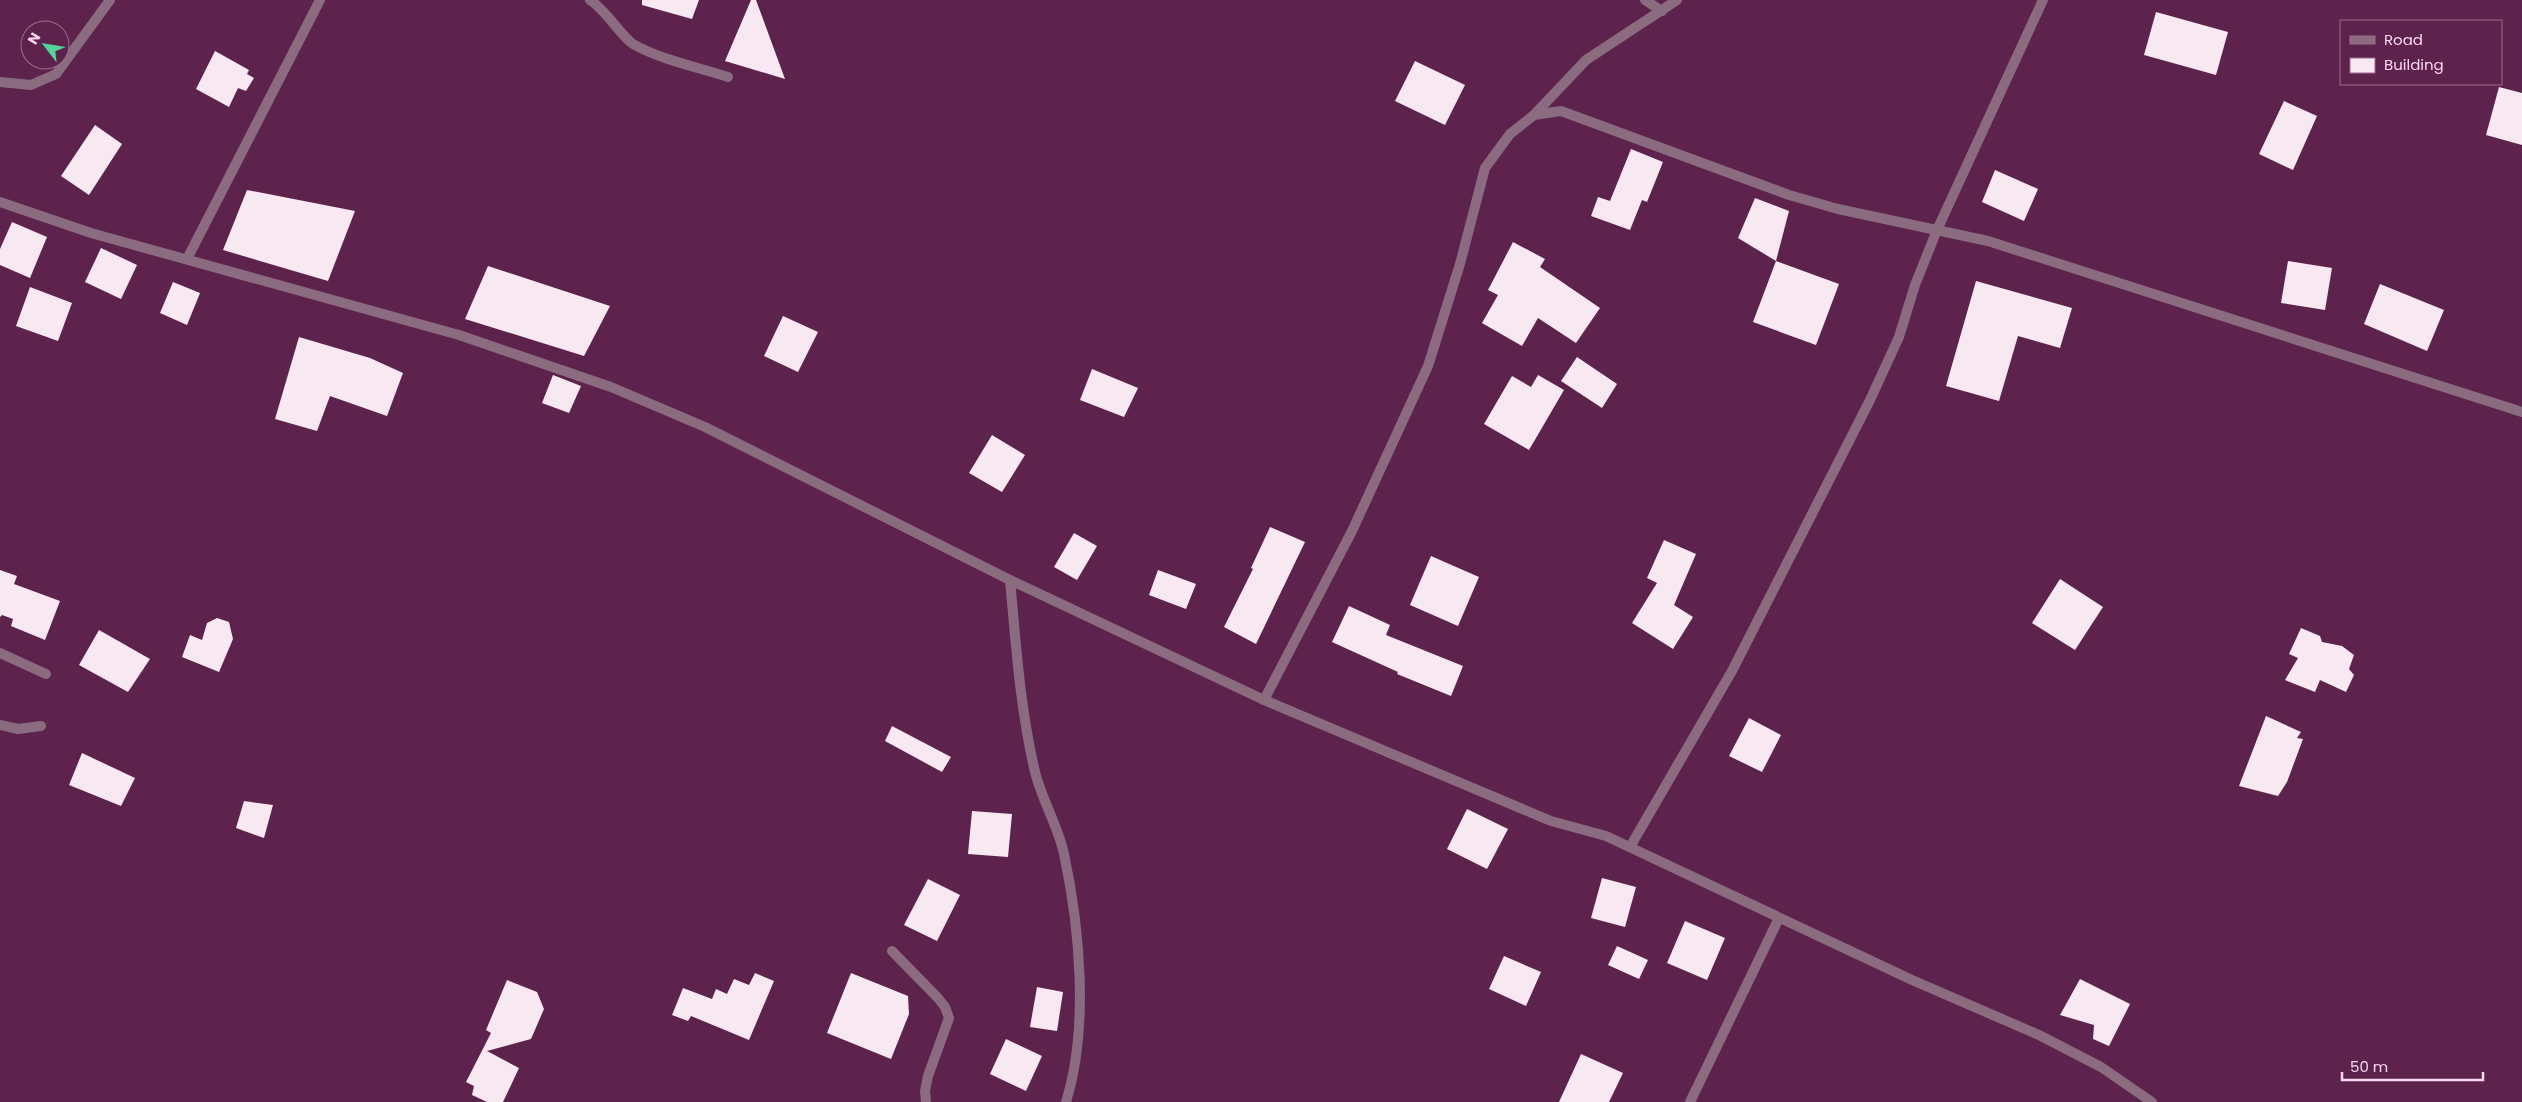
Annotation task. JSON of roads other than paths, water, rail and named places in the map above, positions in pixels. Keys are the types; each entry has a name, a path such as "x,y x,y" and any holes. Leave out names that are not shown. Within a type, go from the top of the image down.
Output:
{"street":[{"path":"0,82 31,85 56,74 110,0"},
{"path":"188,258 320,0"},
{"path":"590,0 615,23 632,43 666,57 728,77"},
{"path":"1645,0 1662,11"},
{"path":"1264,700 1352,530 1428,366 1460,264 1485,168 1510,134 1534,115 1586,60 1677,0"},
{"path":"1630,848 1732,671 1870,400 1899,337 1915,285 1937,230 2043,0"},
{"path":"1534,115 1561,111 1789,195 1838,209 1988,241 2522,412"},
{"path":"0,202 91,233 188,258 459,335 611,387 705,427 1010,580 1264,700 1550,821 1606,836 1912,980 2039,1035 2101,1067 2152,1102"},
{"path":"1010,580 1017,672 1023,710 1036,774 1064,852 1074,921 1078,997 1076,1058 1066,1102"},
{"path":"0,653 46,674"},
{"path":"0,725 18,729 41,726"},
{"path":"1690,1102 1779,918"},
{"path":"892,951 945,1006 949,1018 928,1076 924,1091 926,1102"}]}
